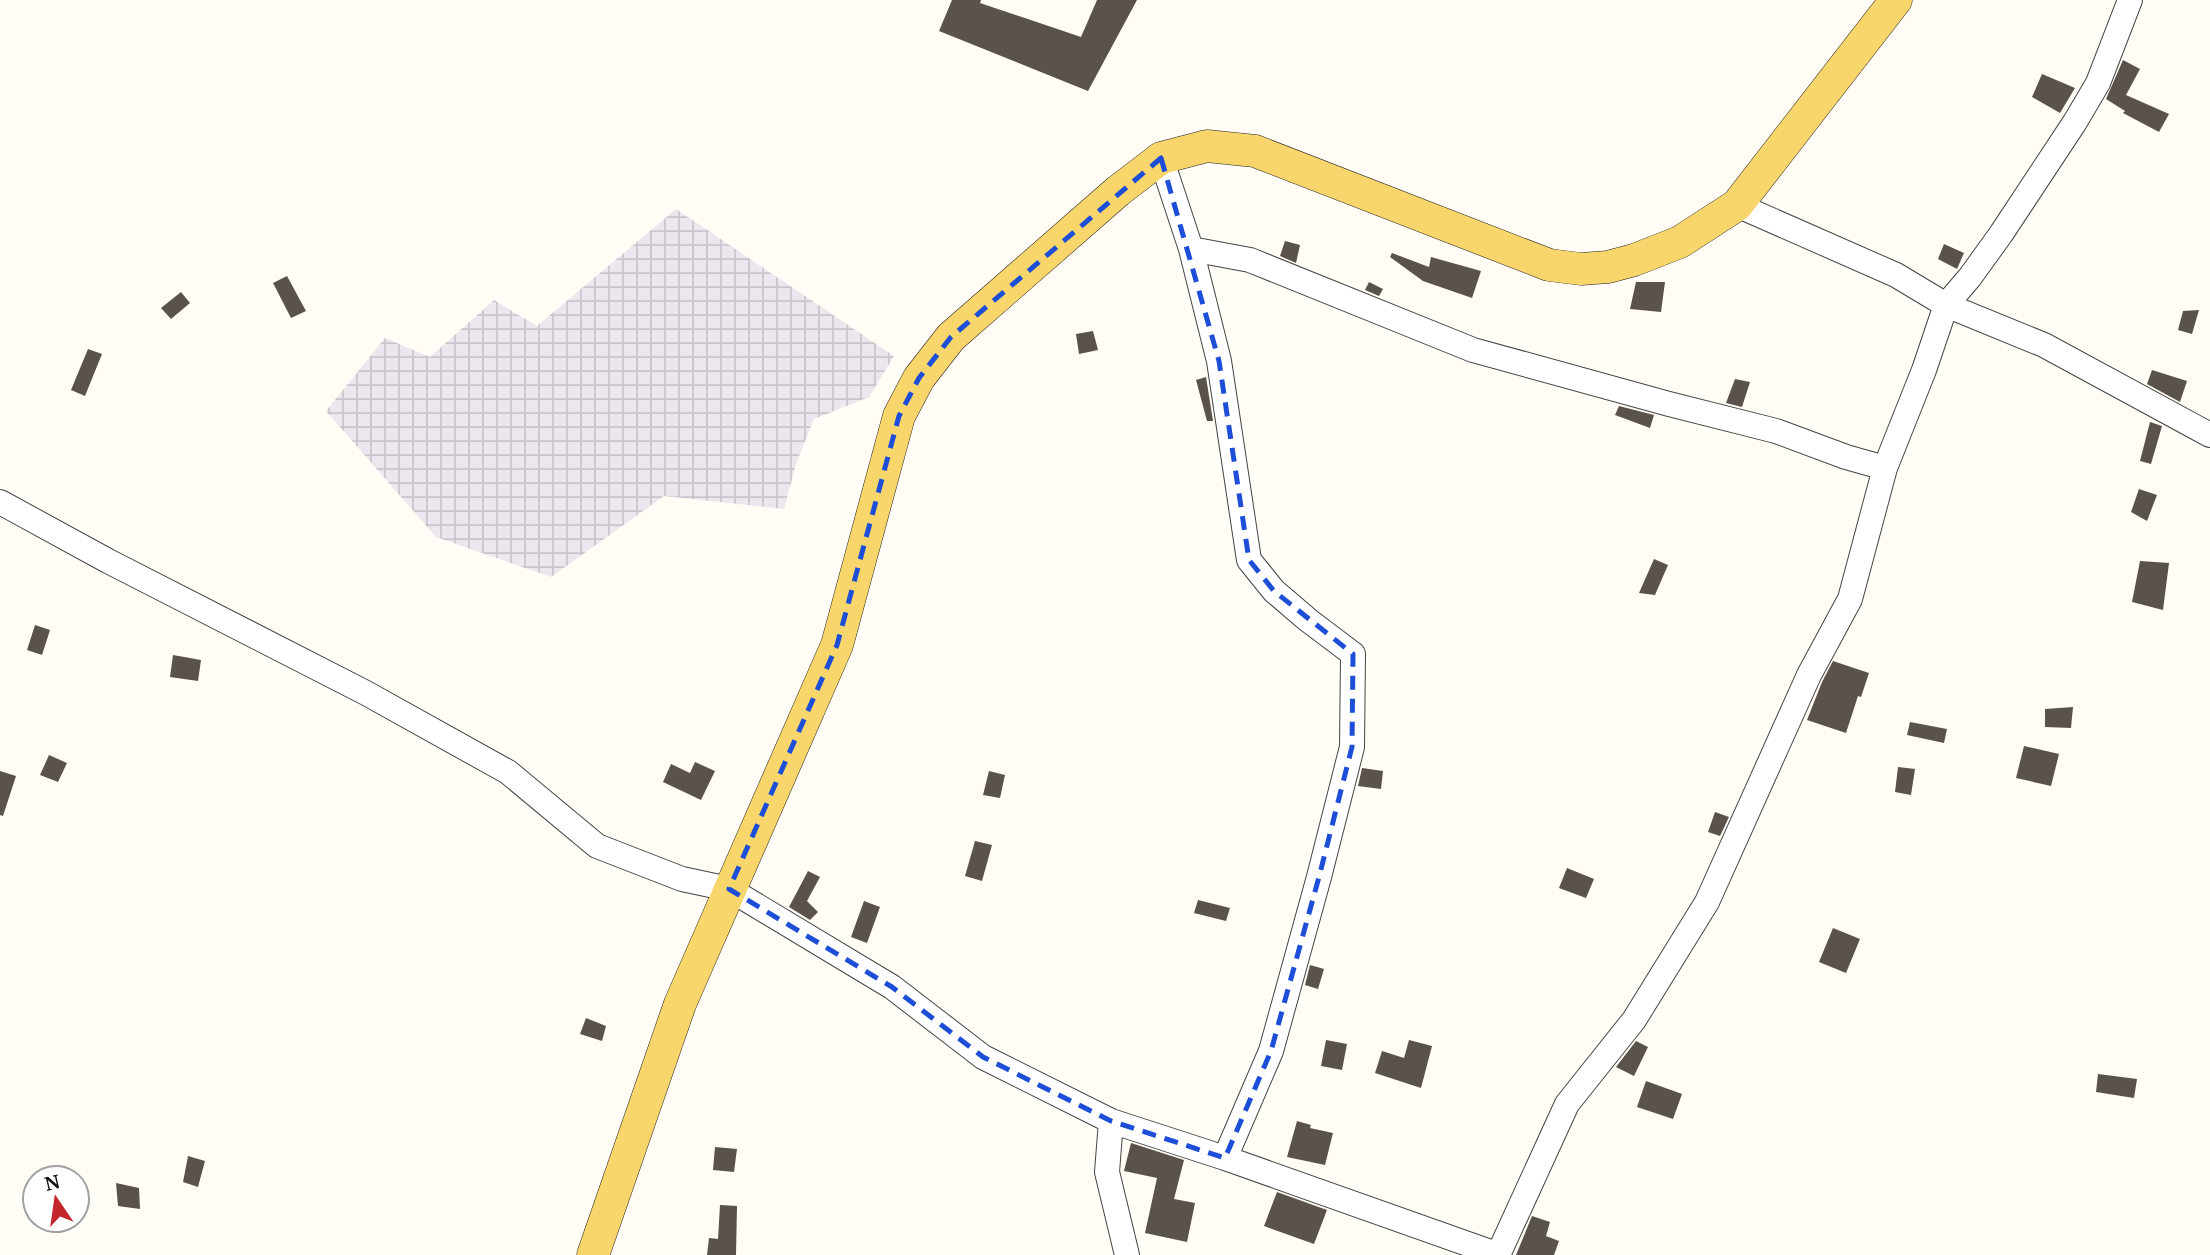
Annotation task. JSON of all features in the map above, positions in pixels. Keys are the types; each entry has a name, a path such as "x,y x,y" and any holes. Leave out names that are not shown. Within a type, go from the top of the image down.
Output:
{"main road":[{"path":"593,1255 680,1004 837,645 899,416 919,378 951,337 1118,191 1161,158 1207,146 1255,151 1549,265 1581,269 1608,267 1634,260 1680,242 1738,205 1896,0"}],"street":[{"path":"0,502 120,567 366,693 508,772 597,846 682,879 729,890 892,986 983,1057 1111,1121 1226,1158 1498,1255 1567,1104 1634,1020 1707,902 1809,676 1850,599 1885,468 1924,370 1946,305 2001,234 2075,122 2098,83 2130,0"},
{"path":"1161,158 1191,249 1219,361 1249,560 1274,591 1353,654 1352,747 1271,1051 1226,1158"},
{"path":"1738,205 1896,275 1946,305 2044,345 2210,435"},
{"path":"1191,249 1251,260 1473,350 1776,431 1846,457 1885,468"},
{"path":"1111,1121 1107,1172 1127,1255"}],"highlighted area":[{"path":"1161,158 1219,361 1249,560 1274,591 1353,654 1352,747 1319,877 1271,1051 1225,1158 1111,1121 983,1057 892,987 729,889 837,645 899,416 919,378 951,337"}],"shaded area":[{"path":"676,209 894,356 869,397 814,419 796,464 784,509 664,496 551,577 436,537 326,411 385,338 430,357 494,300 537,326"}],"building":[{"path":"952,0 981,0 980,3 1081,37 1097,0 1137,0 1088,91 939,31"},
{"path":"2123,60 2140,69 2126,95 2169,114 2159,132 2123,113 2125,111 2106,99"},
{"path":"2042,74 2075,88 2060,113 2032,97"},
{"path":"1285,241 1300,245 1296,263 1280,256"},
{"path":"1944,244 1964,253 1957,269 1938,259"},
{"path":"1392,253 1429,267 1431,257 1481,271 1472,298 1423,281 1390,257"},
{"path":"287,276 306,311 291,318 273,283"},
{"path":"1369,282 1383,289 1379,296 1365,290"},
{"path":"1636,282 1665,282 1661,312 1630,309"},
{"path":"181,292 190,303 171,319 161,308"},
{"path":"2199,310 2192,334 2178,330 2183,311"},
{"path":"1093,331 1098,350 1079,354 1076,334"},
{"path":"88,349 102,354 85,396 71,390"},
{"path":"2152,370 2187,381 2180,402 2147,384"},
{"path":"1206,377 1213,421 1207,421 1196,380"},
{"path":"1735,379 1750,382 1742,407 1726,403"},
{"path":"1619,406 1654,415 1650,428 1615,415"},
{"path":"2150,422 2162,426 2151,464 2140,461"},
{"path":"2139,489 2157,495 2147,521 2131,512"},
{"path":"1654,559 1668,565 1655,595 1639,593"},
{"path":"2140,561 2169,563 2163,610 2132,602"},
{"path":"35,625 50,630 42,655 27,650"},
{"path":"173,655 201,660 198,681 170,677"},
{"path":"1833,661 1869,673 1846,733 1807,720"},
{"path":"2073,707 2071,728 2045,727 2045,709"},
{"path":"1910,722 1947,729 1944,743 1907,735"},
{"path":"2024,746 2059,754 2051,786 2016,778"},
{"path":"49,755 67,763 58,782 40,775"},
{"path":"695,762 715,771 701,800 663,782 671,764 690,773"},
{"path":"1898,767 1915,769 1911,795 1895,792"},
{"path":"1362,768 1383,771 1381,789 1358,786"},
{"path":"0,771 16,776 3,816 0,815"},
{"path":"989,771 1005,775 1000,798 983,795"},
{"path":"1715,812 1729,817 1720,836 1708,832"},
{"path":"975,841 992,845 982,881 965,876"},
{"path":"1567,868 1594,879 1586,898 1559,888"},
{"path":"808,871 820,877 807,901 818,912 810,920 789,907"},
{"path":"1198,900 1230,908 1226,921 1194,913"},
{"path":"864,901 880,907 867,943 851,937"},
{"path":"1833,928 1860,939 1846,973 1819,962"},
{"path":"1310,965 1324,969 1318,989 1305,985"},
{"path":"586,1018 606,1026 602,1041 580,1034"},
{"path":"1326,1040 1347,1044 1342,1070 1321,1066"},
{"path":"1409,1040 1432,1046 1421,1088 1375,1073 1382,1051 1404,1058"},
{"path":"1636,1041 1648,1047 1634,1076 1616,1067"},
{"path":"2098,1074 2137,1079 2134,1098 2096,1092"},
{"path":"1646,1081 1682,1094 1673,1119 1637,1107"},
{"path":"1297,1121 1311,1125 1310,1128 1333,1133 1325,1165 1287,1157"},
{"path":"1131,1143 1184,1160 1174,1199 1195,1203 1187,1242 1145,1233 1157,1178 1124,1171"},
{"path":"715,1147 737,1149 734,1172 713,1170"},
{"path":"188,1156 205,1161 198,1187 183,1182"},
{"path":"116,1183 139,1188 140,1209 118,1206"},
{"path":"1277,1192 1327,1210 1314,1244 1264,1226"},
{"path":"720,1205 737,1206 736,1255 707,1255 709,1238 718,1239"},
{"path":"1532,1216 1550,1222 1546,1236 1559,1241 1554,1255 1516,1255"}]}
